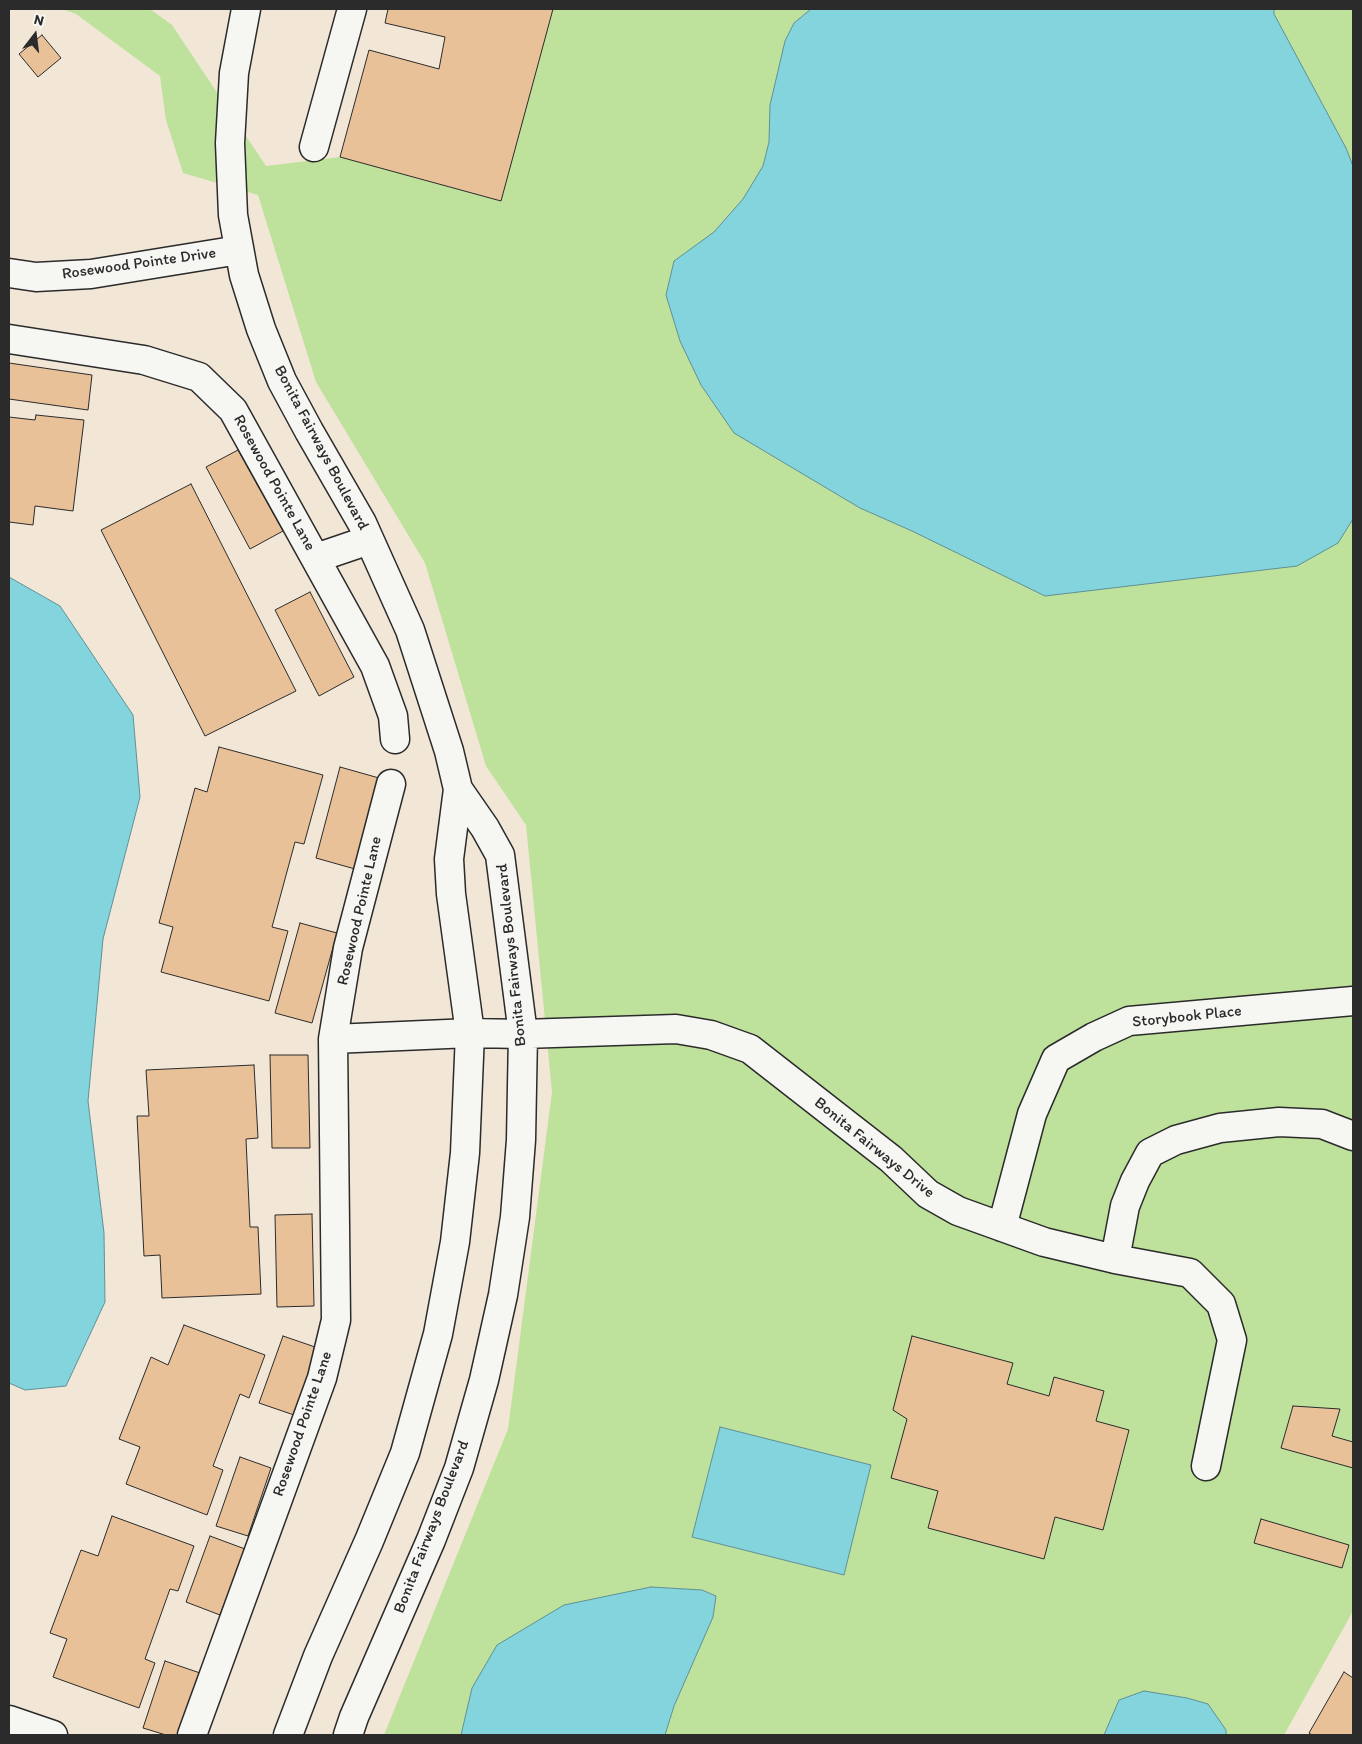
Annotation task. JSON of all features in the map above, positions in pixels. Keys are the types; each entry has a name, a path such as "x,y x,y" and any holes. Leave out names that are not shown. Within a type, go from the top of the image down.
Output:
{"street":[{"name":"Bonita Fairways Boulevard","path":"246,9 234,73 230,143 234,215 244,275 258,320 282,381 362,523 410,630 449,751 458,789 449,859 450,894 470,1033 465,1153 456,1242 438,1334 405,1453 370,1541 318,1656 288,1735"},
{"path":"314,147 352,9"},
{"name":"Rosewood Pointe Drive","path":"9,273 36,277 91,274 239,250"},
{"name":"Rosewood Pointe Lane","path":"9,339 144,360 199,377 233,410 374,666 393,716 395,740"},
{"name":"Rosewood Pointe Lane","path":"316,558 370,540"},
{"name":"Rosewood Pointe Lane","path":"192,1735 322,1378 336,1320 333,1039 348,948 391,784"},
{"name":"Bonita Fairways Boulevard","path":"348,1735 354,1717 431,1540 459,1468 484,1380 503,1295 515,1217 521,1140 523,1034 500,855 485,828 458,789"},
{"name":"Storybook Place","path":"1002,1226 1032,1114 1056,1059 1129,1021 1353,1001"},
{"name":"Bonita Fairways Drive","path":"470,1033 523,1034 676,1028 710,1035 750,1049 891,1159 928,1194 958,1210 1044,1242 1115,1259 1190,1273 1221,1304 1232,1340 1206,1466"},
{"path":"333,1039 470,1033"},
{"path":"1115,1259 1125,1206 1135,1181 1150,1153 1176,1140 1220,1128 1279,1122 1322,1124 1353,1136"},
{"path":"9,1720 53,1735"}],"green space":[{"path":"62,9 150,9 172,25 266,166 340,157 500,201 553,9 1353,9 1353,1611 1284,1735 384,1735 508,1429 552,1092 526,825 486,766 425,563 316,382 258,195 183,173 166,120 160,76 76,14"}],"water":[{"path":"811,9 1274,9 1274,14 1346,148 1353,166 1353,519 1338,543 1297,566 1045,596 912,531 860,508 734,433 701,385 680,341 666,295 674,261 714,232 743,199 763,166 769,142 770,105 785,41 794,23"},
{"path":"9,577 60,606 133,715 140,797 103,939 88,1101 104,1233 105,1302 66,1386 25,1390 9,1383"},
{"path":"720,1427 871,1465 844,1575 692,1537"},
{"path":"651,1587 702,1590 716,1596 713,1617 674,1706 665,1735 461,1735 472,1688 497,1645 564,1605"},
{"path":"1144,1691 1187,1698 1208,1704 1226,1730 1226,1735 1104,1735 1119,1700"}],"building":[{"path":"388,9 553,9 501,201 340,157 369,50 439,69 445,37 385,23"},
{"path":"42,35 61,58 38,77 19,54"},
{"path":"9,363 92,375 88,410 9,399"},
{"path":"36,415 84,420 73,511 35,506 33,525 9,522 9,417 35,420"},
{"path":"238,450 283,531 250,549 206,467"},
{"path":"191,484 296,691 205,736 101,530"},
{"path":"310,592 354,677 319,696 275,610"},
{"path":"219,747 323,775 304,844 295,842 272,927 288,931 269,1001 161,972 173,927 159,923 195,788 207,792"},
{"path":"340,767 379,778 355,869 316,858"},
{"path":"300,923 337,933 312,1023 275,1013"},
{"path":"270,1055 308,1055 310,1148 272,1148"},
{"path":"254,1065 258,1138 246,1139 250,1227 258,1227 261,1294 162,1298 160,1255 144,1256 137,1116 149,1116 146,1070"},
{"path":"312,1214 314,1306 277,1307 275,1215"},
{"path":"184,1325 265,1355 249,1398 240,1394 213,1466 223,1470 207,1515 126,1484 140,1447 119,1439 151,1357 168,1365"},
{"path":"283,1336 318,1348 294,1415 259,1403"},
{"path":"912,1336 1013,1363 1007,1384 1049,1396 1054,1377 1104,1391 1096,1421 1129,1430 1103,1530 1055,1517 1044,1559 928,1528 938,1491 891,1478 907,1419 893,1410"},
{"path":"1293,1406 1340,1409 1332,1436 1353,1442 1353,1468 1281,1448"},
{"path":"240,1457 271,1468 248,1536 216,1526"},
{"path":"112,1516 194,1546 178,1591 170,1589 145,1659 155,1663 139,1708 53,1677 67,1639 50,1633 81,1550 98,1556"},
{"path":"1261,1519 1349,1545 1342,1568 1254,1543"},
{"path":"210,1536 245,1549 220,1615 186,1602"},
{"path":"165,1661 200,1673 179,1735 166,1735 143,1728"},
{"path":"1344,1672 1353,1678 1353,1735 1312,1735 1309,1733"}]}
